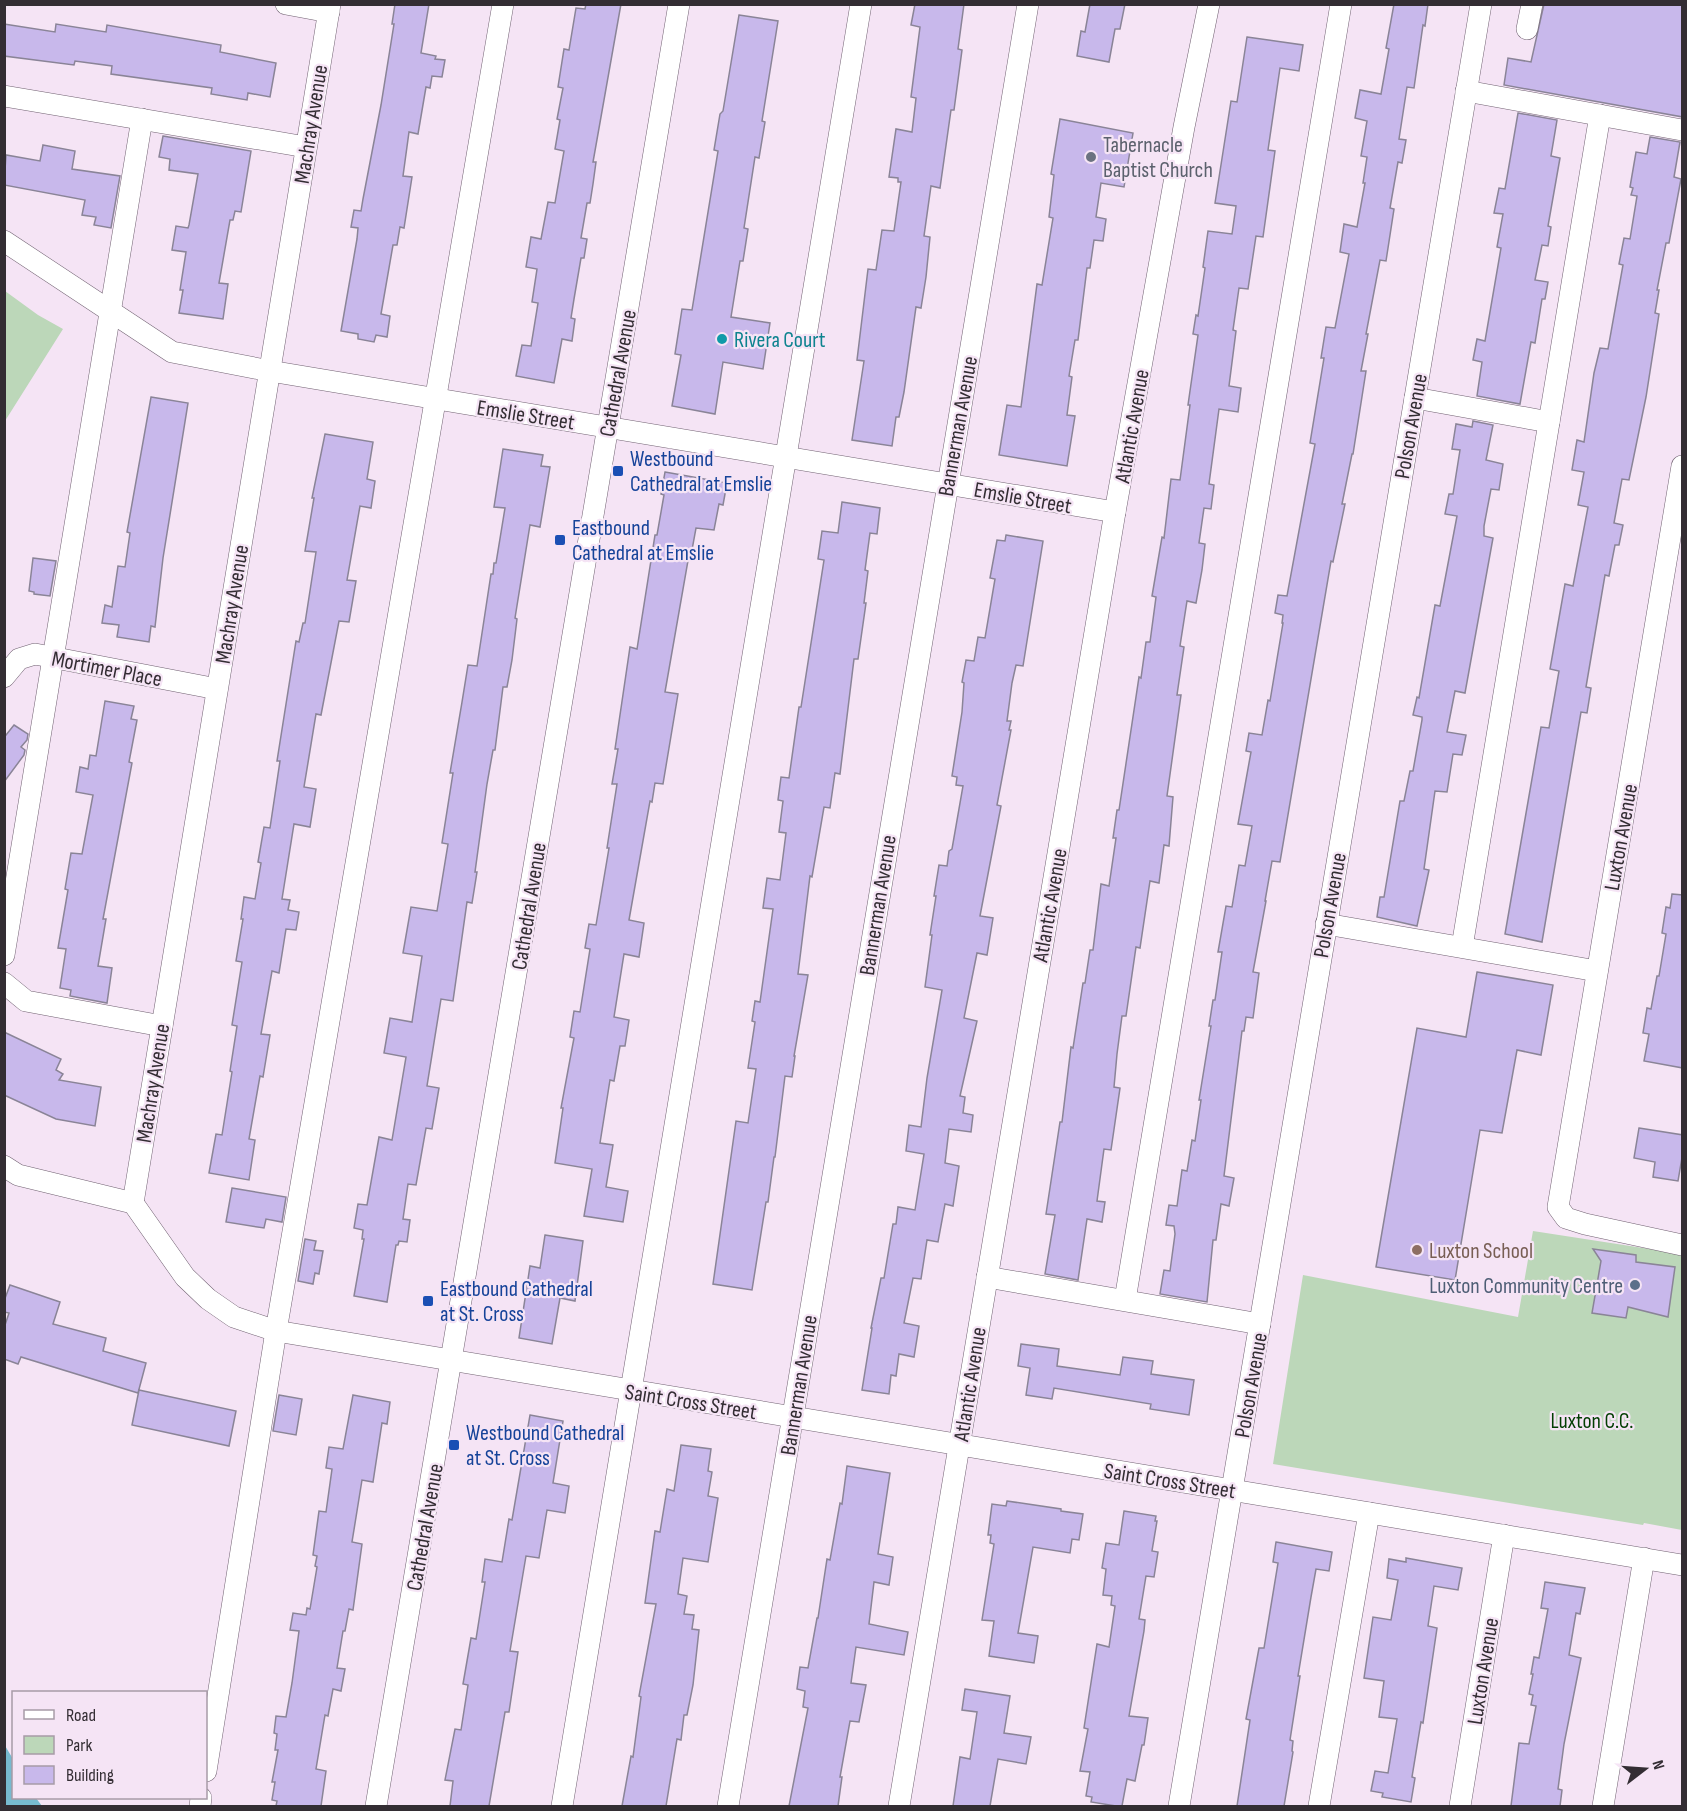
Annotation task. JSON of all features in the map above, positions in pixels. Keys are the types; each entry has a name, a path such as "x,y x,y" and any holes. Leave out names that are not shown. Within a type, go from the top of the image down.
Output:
{"street":[{"path":"286,4 329,8"},
{"path":"207,1765 276,1330 503,4"},
{"name":"Cathedral Avenue","path":"376,1806 679,4"},
{"path":"562,1806 861,4"},
{"name":"Bannerman Avenue","path":"728,1806 1028,4"},
{"name":"Atlantic Avenue","path":"899,1806 1115,512 1184,127 1209,4"},
{"path":"1125,1300 1341,4"},
{"name":"Polson Avenue","path":"1179,1806 1481,4"},
{"path":"1527,29 1532,4"},
{"name":"Machray Avenue","path":"133,1203 329,8"},
{"path":"1466,91 1683,130"},
{"path":"4,96 306,147"},
{"path":"1461,947 1600,115"},
{"path":"4,955 142,119"},
{"name":"Emslie Street","path":"4,241 172,352 270,371 1115,512"},
{"path":"1415,398 1549,422"},
{"name":"Luxton Avenue","path":"1683,466 1558,1207 1566,1218 1585,1224 1683,1245"},
{"name":"Mortimer Place","path":"4,677 19,659 36,654 217,689"},
{"path":"1326,924 1597,970"},
{"path":"4,983 26,1001 162,1026"},
{"path":"4,1166 18,1174 133,1203"},
{"name":"Saint Cross Street","path":"133,1203 185,1277 208,1299 234,1317 276,1330 630,1391 1683,1565"},
{"path":"987,1277 1260,1323"},
{"path":"1319,1806 1369,1513"},
{"name":"Luxton Avenue","path":"1460,1806 1504,1535"},
{"path":"1604,1806 1644,1558"}],"green space":[{"path":"5,291 38,315 63,329 5,421"},
{"name":"Luxton C.C.","path":"1533,1231 1682,1254 1682,1530 1273,1464 1303,1275 1518,1317"}],"water":[{"path":"4,1744 12,1757 12,1799 37,1799 42,1806 5,1806"}],"building":[{"path":"395,4 429,4 421,53 436,56 435,59 445,60 442,77 432,76 430,88 426,87 418,134 409,132 403,176 412,177 404,228 400,227 397,245 393,245 381,314 390,316 387,337 376,335 374,342 358,339 358,334 341,331 357,239 358,228 351,227 354,210 361,211 381,105"},
{"path":"586,4 621,4 593,162 596,162 590,203 587,203 581,238 587,239 584,258 581,258 571,318 575,319 572,341 562,339 554,383 516,376 522,345 531,346 538,303 532,302 537,269 526,267 531,237 541,239 548,202 555,203 564,151 555,149 560,120 557,119 563,88 558,87 564,49 569,50 576,8 585,9"},
{"path":"915,4 964,4 958,49 962,50 940,188 931,186 924,236 930,237 926,277 921,308 916,307 904,392 899,417 896,417 892,446 852,440 864,361 857,360 868,269 876,270 882,230 894,231 901,182 898,182 898,178 889,177 896,129 912,132 916,98 911,97 920,27 911,25"},
{"path":"1090,4 1125,4 1120,29 1115,29 1109,62 1077,56 1081,31 1085,32"},
{"path":"1394,4 1428,4 1414,88 1407,87 1399,139 1406,140 1402,163 1398,162 1390,208 1394,209 1386,261 1380,260 1366,334 1368,334 1361,371 1366,371 1353,454 1342,504 1345,504 1333,562 1331,561 1280,862 1272,861 1265,901 1253,972 1259,973 1253,1018 1246,1017 1244,1031 1242,1031 1224,1176 1234,1178 1229,1206 1221,1204 1216,1240 1213,1240 1207,1302 1160,1294 1164,1270 1170,1271 1175,1234 1174,1226 1166,1225 1169,1205 1177,1206 1182,1170 1187,1171 1192,1140 1195,1141 1211,1026 1209,1026 1222,952 1218,952 1226,906 1232,907 1239,865 1245,866 1252,826 1238,824 1251,752 1246,751 1249,733 1262,735 1268,700 1270,701 1283,623 1283,615 1275,613 1278,595 1287,596 1315,444 1310,443 1324,358 1321,358 1326,327 1335,328 1349,254 1340,252 1344,224 1357,227 1365,183 1363,183 1367,157 1361,156 1367,121 1355,118 1360,90 1381,94"},
{"path":"1544,4 1683,4 1683,117 1504,85 1508,58 1531,62"},
{"path":"739,15 778,21 762,121 765,122 759,158 755,157 744,228 748,229 743,261 740,261 731,317 770,323 763,369 723,362 715,414 672,406 681,355 675,354 682,309 692,310 718,151 714,150"},
{"path":"4,24 55,32 56,24 106,32 107,25 221,45 220,52 276,63 270,97 248,93 247,100 211,94 212,88 111,74 112,66 75,61 74,65 4,56"},
{"path":"1247,37 1303,45 1299,71 1280,68 1268,150 1275,151 1263,237 1256,236 1248,289 1239,288 1229,386 1241,388 1238,412 1219,409 1209,484 1214,485 1211,509 1204,508 1199,543 1205,544 1202,570 1196,603 1187,601 1180,646 1184,647 1177,695 1181,695 1167,796 1173,797 1169,846 1164,845 1159,883 1150,881 1140,948 1136,947 1126,1016 1122,1016 1114,1087 1120,1088 1111,1150 1104,1149 1097,1201 1105,1202 1102,1222 1087,1219 1078,1280 1045,1274 1055,1215 1046,1214 1060,1122 1062,1122 1071,1047 1073,1048 1090,950 1093,950 1101,884 1109,886 1116,838 1113,838 1117,810 1119,810 1139,677 1141,678 1146,642 1150,642 1156,597 1152,596 1162,537 1164,538 1171,479 1180,480 1198,335 1193,334 1205,268 1203,267 1208,231 1232,234 1236,206 1215,203 1231,101 1237,102"},
{"path":"1518,113 1557,120 1551,156 1560,158 1548,226 1551,227 1548,246 1542,245 1535,280 1548,282 1545,299 1542,299 1535,343 1531,342 1520,404 1477,396 1482,362 1473,360 1477,339 1485,341 1501,248 1497,247 1503,214 1494,213 1499,188 1505,189"},
{"path":"1060,119 1133,133 1124,187 1101,183 1096,217 1106,219 1103,241 1094,240 1090,268 1087,268 1078,340 1075,340 1069,376 1072,377 1067,415 1075,416 1067,466 999,455 1007,405 1021,407 1037,284 1042,285 1053,218 1049,217 1054,175 1051,174"},
{"path":"163,136 251,151 241,212 235,211 233,220 230,220 219,283 228,284 223,319 179,313 186,252 172,250 176,226 188,228 198,174 169,170 170,159 159,157"},
{"path":"1650,137 1680,142 1674,177 1681,179 1657,290 1659,290 1655,313 1659,314 1646,397 1629,480 1622,479 1614,523 1623,525 1619,545 1615,545 1609,576 1605,575 1586,687 1591,688 1587,713 1581,712 1542,942 1505,934 1541,727 1549,728 1559,671 1550,669 1565,584 1573,586 1588,507 1578,505 1584,472 1572,470 1577,440 1584,442 1600,348 1608,349 1623,265 1619,264 1624,238 1630,239 1637,196 1631,195 1633,188 1630,187 1636,152 1647,154"},
{"path":"43,145 75,151 72,169 120,176 111,228 94,225 96,217 82,215 85,200 4,185 6,155 40,161"},
{"path":"151,397 188,403 163,558 155,627 151,626 149,642 117,637 119,625 102,623 105,605 112,607 118,566 125,567 130,533 127,532"},
{"path":"1473,421 1493,425 1486,460 1503,464 1499,490 1491,489 1484,526 1484,536 1493,538 1465,693 1455,691 1447,732 1466,735 1462,755 1453,754 1447,792 1435,791 1424,869 1429,870 1417,926 1377,917 1380,897 1384,897 1400,801 1404,801 1410,771 1413,771 1422,717 1413,715 1417,697 1419,698 1435,605 1440,606 1457,516 1445,514 1449,494 1453,494 1460,450 1452,449 1456,424 1472,427"},
{"path":"325,434 373,442 367,479 375,481 371,508 360,506 347,580 356,581 349,622 339,621 321,715 316,714 304,787 316,789 310,827 294,824 282,899 290,900 288,910 299,912 296,930 286,929 279,973 272,971 261,1034 270,1035 249,1139 255,1140 249,1180 209,1173 216,1134 222,1135 232,1072 230,1071 237,1026 232,1025 242,962 236,961 244,897 255,899 264,827 270,828 280,761 277,761 296,641 299,642 303,623 305,623 316,552 305,551 314,498 312,498"},
{"path":"503,449 543,455 541,466 550,467 540,527 530,525 515,618 517,619 512,660 507,687 503,687 495,750 493,750 487,784 475,872 477,872 472,903 467,902 453,1001 441,999 427,1086 439,1088 432,1129 426,1128 416,1185 408,1184 403,1219 410,1220 407,1242 399,1241 396,1245 387,1302 354,1296 364,1239 362,1239 363,1230 354,1228 358,1204 367,1205 379,1137 392,1140 406,1057 384,1053 390,1018 412,1022 422,956 403,953 411,907 437,911 448,844 442,843 453,773 450,773 468,665 477,666 491,574 493,574 494,563 496,563 505,508 494,507"},
{"path":"665,472 727,483 723,505 719,504 714,530 696,528 692,550 690,549 665,692 678,694 663,784 655,783 652,802 650,801 629,920 644,923 639,957 624,954 614,1017 629,1020 625,1046 620,1046 614,1081 610,1080 600,1143 613,1145 606,1187 628,1191 623,1222 584,1216 592,1169 555,1163 563,1108 561,1108 574,1038 570,1037 574,1011 580,1012 590,949 585,948 589,924 596,925 609,848 607,848 617,784 612,784 618,749 615,749 630,647 637,649 655,535 657,535 664,495 661,494"},
{"path":"842,502 880,508 877,534 870,533 865,570 868,571 864,603 866,603 858,659 854,659 840,774 835,773 830,808 824,807 812,877 810,876 798,974 808,975 792,1077 785,1076 775,1157 752,1290 713,1284 736,1121 748,1123 756,1069 748,1068 755,1022 752,1021 755,1001 760,1002 773,909 763,908 767,878 780,880 786,833 779,832 783,801 778,800 781,777 789,778 799,707 801,707 824,560 818,559 822,531 838,533"},
{"path":"1006,535 1043,541 1023,666 1016,665 1012,683 1007,721 1011,721 1009,730 1011,730 997,805 1001,806 980,916 993,918 987,955 977,953 964,1018 977,1021 960,1096 965,1097 963,1113 973,1115 971,1132 949,1129 945,1163 959,1166 953,1206 945,1204 938,1242 927,1240 921,1279 913,1278 904,1323 919,1326 914,1357 899,1354 896,1376 891,1375 889,1394 862,1390 871,1328 898,1207 915,1210 924,1154 906,1151 909,1125 921,1127 942,990 925,987 939,865 947,866 963,786 956,785 957,777 952,776 962,712 964,683 962,682 966,660 974,661 978,637 985,638 995,579 990,578 997,540 1005,541"},
{"path":"33,558 56,561 50,596 29,591"},
{"path":"105,701 134,706 131,719 137,720 129,762 132,763 103,919 106,919 98,966 112,968 107,1003 70,996 71,990 60,988 66,949 58,948 68,890 65,889 71,853 82,854 93,795 76,792 80,767 88,769 90,755 96,756"},
{"path":"14,725 28,734 27,740 21,747 25,750 24,755 4,782 4,734 6,735"},
{"path":"1672,894 1683,895 1683,1068 1644,1061 1649,1034 1643,1033 1647,1008 1651,1009 1657,976 1659,976 1666,934 1662,933 1666,907 1670,908"},
{"path":"1477,972 1553,985 1541,1055 1517,1050 1502,1133 1480,1130 1455,1280 1376,1267 1417,1028 1466,1037"},
{"path":"4,1032 61,1059 56,1070 63,1074 59,1080 101,1087 95,1126 56,1119 4,1095"},
{"path":"1639,1128 1683,1135 1683,1152 1678,1181 1653,1177 1655,1162 1634,1158"},
{"path":"232,1188 286,1197 282,1222 266,1219 264,1228 226,1222"},
{"path":"545,1235 583,1241 575,1301 560,1298 552,1344 519,1338 530,1266 540,1268"},
{"path":"305,1239 316,1241 314,1250 323,1251 319,1274 315,1273 313,1284 298,1281"},
{"name":"Luxton Community Centre","path":"1593,1249 1636,1255 1636,1262 1675,1267 1668,1317 1628,1307 1626,1318 1592,1313 1601,1261"},
{"path":"10,1285 60,1302 53,1324 106,1338 103,1351 146,1363 138,1393 21,1357 18,1364 4,1359 4,1328 9,1313 4,1312 4,1301"},
{"path":"1021,1344 1059,1349 1057,1366 1120,1375 1123,1357 1153,1361 1151,1374 1194,1380 1189,1415 1150,1409 1151,1404 1054,1388 1052,1399 1026,1395 1030,1368 1018,1366"},
{"path":"139,1390 236,1411 229,1446 132,1425"},
{"path":"279,1395 302,1399 296,1435 273,1431"},
{"path":"353,1395 390,1402 387,1424 382,1423 373,1482 362,1480 352,1542 362,1544 353,1610 349,1609 337,1668 345,1669 341,1691 333,1689 328,1716 325,1715 316,1769 326,1771 321,1806 276,1806 277,1801 272,1800 275,1782 272,1782 278,1750 275,1750 277,1734 274,1733 276,1716 286,1717 292,1683 299,1631 290,1630 293,1613 306,1615 307,1608 310,1609 317,1567 315,1566 317,1556 313,1555 319,1511 326,1512 332,1469 326,1468 329,1447 343,1449"},
{"path":"530,1415 563,1421 553,1483 569,1486 565,1513 547,1510 539,1558 526,1556 510,1651 518,1652 509,1712 505,1712 489,1806 450,1806 453,1781 445,1780 455,1729 461,1730 468,1685 463,1684 471,1638 476,1639 485,1582 482,1582 485,1559 502,1562 509,1519 512,1520"},
{"path":"681,1445 711,1449 708,1471 712,1472 708,1496 718,1498 708,1562 683,1558 678,1594 687,1596 684,1614 694,1615 692,1629 699,1630 693,1685 687,1715 684,1715 681,1740 677,1739 666,1806 622,1806 631,1756 633,1757 641,1697 639,1696 656,1604 645,1603 655,1531 660,1532 667,1489 674,1491"},
{"path":"847,1466 890,1473 878,1554 893,1557 889,1585 874,1582 869,1624 908,1632 904,1655 856,1647 851,1683 866,1685 859,1722 850,1721 840,1777 842,1777 838,1806 789,1806 808,1708 803,1707 805,1691 797,1689 800,1667 808,1668 827,1559 830,1560 840,1503 842,1504"},
{"path":"1007,1501 1083,1514 1079,1540 1072,1539 1070,1553 1033,1547 1018,1633 1038,1636 1034,1663 989,1656 994,1621 982,1620 994,1544 990,1543 991,1535 988,1535 992,1504 1006,1506"},
{"path":"1124,1511 1156,1516 1152,1551 1158,1552 1154,1577 1146,1576 1139,1619 1145,1620 1144,1631 1129,1716 1148,1718 1144,1745 1142,1745 1135,1781 1127,1779 1122,1806 1116,1806 1091,1802 1092,1797 1086,1796 1090,1772 1080,1771 1088,1729 1084,1728 1097,1644 1109,1647 1115,1606 1111,1605 1112,1596 1103,1595 1106,1569 1102,1568 1106,1543 1119,1545"},
{"path":"1276,1542 1332,1552 1329,1571 1316,1569 1298,1676 1300,1676 1290,1740 1293,1741 1293,1752 1284,1806 1237,1806 1250,1720 1246,1719 1259,1648 1264,1648 1278,1563 1273,1562"},
{"path":"1406,1558 1462,1568 1458,1590 1434,1586 1428,1626 1437,1628 1423,1723 1421,1722 1412,1777 1415,1778 1411,1802 1382,1797 1383,1793 1371,1791 1375,1771 1388,1773 1397,1719 1379,1717 1384,1681 1364,1678 1373,1617 1391,1620 1398,1580 1387,1578 1389,1559 1406,1562"},
{"path":"1545,1582 1585,1588 1580,1614 1576,1613 1569,1655 1581,1658 1564,1744 1558,1789 1562,1790 1560,1806 1511,1806 1519,1743 1529,1744 1536,1706 1531,1705 1533,1695 1529,1694 1534,1657 1539,1658 1548,1609 1541,1608"},
{"path":"965,1689 1010,1696 1004,1733 1031,1737 1026,1764 998,1759 990,1806 953,1806 960,1757 970,1759 977,1712 962,1710"}],"place":[{"name":"Tabernacle Baptist Church","path":"1091,157"},
{"name":"Rivera Court","path":"722,339"},
{"name":"Westbound Cathedral at Emslie","path":"618,471"},
{"name":"Eastbound Cathedral at Emslie","path":"560,540"},
{"name":"Luxton School","path":"1417,1250"},
{"name":"Luxton Community Centre","path":"1635,1285"},
{"name":"Eastbound Cathedral at St. Cross","path":"428,1301"},
{"name":"Westbound Cathedral at St. Cross","path":"454,1445"}]}
